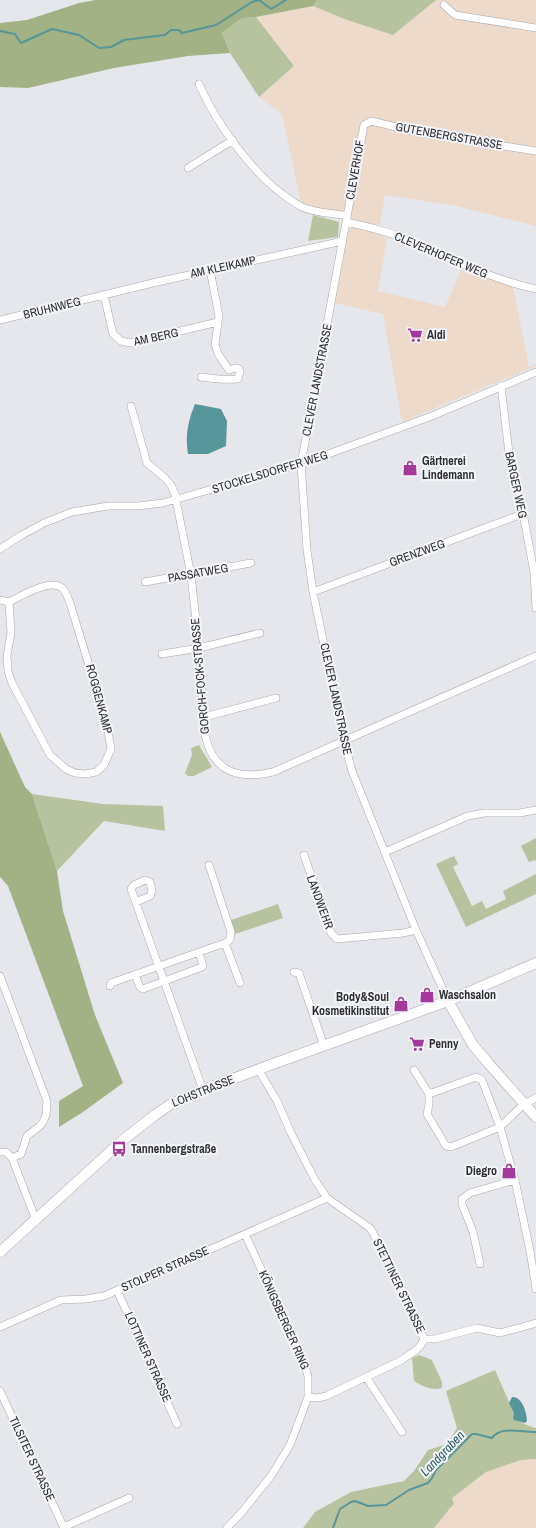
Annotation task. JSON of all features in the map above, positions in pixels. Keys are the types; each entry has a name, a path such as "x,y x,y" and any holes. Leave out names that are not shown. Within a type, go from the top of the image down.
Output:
{"main road":[{"name":"LOHSTRASSE","path":"0,1252 139,1126 171,1104 258,1069 448,1001 536,963"},
{"name":"CLEVER LANDSTRASSE","path":"448,1001 473,1044 536,1117"}],"street":[{"path":"444,5 454,16 536,28"},
{"name":"CLEVERHOF","path":"199,84 205,98 222,127 258,172 277,191 301,207 311,210 347,218 364,125"},
{"name":"GUTENBERGSTRASSE","path":"364,125 371,121 421,133 536,151"},
{"path":"188,168 233,140"},
{"name":"CLEVER LANDSTRASSE","path":"347,218 301,464 306,550 313,592 344,741 352,771 416,930 448,1001"},
{"name":"CLEVERHOFER WEG","path":"347,218 402,238 467,267 536,289"},
{"name":"AM KLEIKAMP","path":"104,295 343,240"},
{"path":"210,270 219,316 215,344 218,354 229,370 229,378"},
{"name":"BRUHNWEG","path":"0,320 104,295"},
{"name":"AM BERG","path":"104,295 113,334 121,341 130,343 218,322"},
{"path":"201,377 223,380 229,378 238,379 240,372 239,369 235,368 229,370"},
{"name":"STOCKELSDORFER WEG","path":"0,549 44,523 72,512 108,506 138,506 176,500 301,464 432,416 536,372"},
{"name":"BARGER WEG","path":"501,386 509,453 518,486 522,514 535,572 536,608"},
{"name":"GORCH-FOCK-STRASSE","path":"131,406 148,463 171,485 176,500 191,575 199,648 205,735 208,748 224,768 237,774 257,776 273,772 344,741"},
{"name":"GRENZWEG","path":"313,592 522,514"},
{"name":"PASSATWEG","path":"145,582 191,575 250,563"},
{"name":"ROGGENKAMP","path":"50,585 59,585 64,590 83,643 107,725 111,749 104,765 96,772 86,774 75,773 66,769 50,755 26,710 8,671 7,656 11,633 9,602 50,585"},
{"path":"0,600 9,602"},
{"path":"162,654 199,648 260,633"},
{"path":"344,741 536,656"},
{"path":"204,717 276,698"},
{"path":"385,852 468,816 484,813 520,813 536,810"},
{"name":"LANDWEHR","path":"304,855 331,933 337,939 403,933 416,930"},
{"path":"110,986 111,983 230,940 231,932 209,865"},
{"path":"136,902 203,1090"},
{"path":"225,943 240,983"},
{"path":"136,975 140,987 143,989 202,968 203,966 199,952"},
{"path":"294,972 299,973 324,1046"},
{"path":"0,976 47,1101 46,1116 42,1125 27,1136 21,1154 12,1158"},
{"name":"STETTINER STRASSE","path":"258,1069 277,1101 291,1133 315,1180 327,1198 370,1228 403,1290 424,1339 415,1351 400,1361 326,1396 318,1398 308,1397"},
{"path":"414,1070 429,1094 430,1104 427,1114 446,1146 451,1147 500,1127 524,1104 536,1098"},
{"path":"429,1094 476,1077 482,1080 500,1127 515,1180 530,1251 536,1290"},
{"path":"0,1152 6,1152 12,1158 36,1220"},
{"path":"480,1264 473,1232 462,1204 462,1199 470,1193 515,1180"},
{"name":"STOLPER STRASSE","path":"0,1327 61,1300 96,1298 117,1290 327,1198"},
{"name":"KÖNIGSBERGER RING","path":"226,1528 255,1497 283,1459 290,1445 308,1397 308,1376 302,1358 245,1234"},
{"name":"LOTTINER STRASSE","path":"117,1290 177,1424"},
{"path":"424,1339 435,1339 477,1328 500,1333 536,1323"},
{"path":"366,1377 402,1432"},
{"name":"TILSITER STRASSE","path":"0,1391 64,1528 129,1498"}],"shaded area":[{"path":"436,0 536,0 536,226 457,206 385,195 378,234 387,238 378,291 445,307 462,268 513,286 529,367 536,364 536,366 402,422 383,314 335,303 351,219 301,203 282,114 259,97 294,66 256,17 313,6 347,20 393,35"},
{"path":"536,1459 536,1528 412,1528 486,1472 521,1460"}],"green space":[{"path":"95,0 317,0 313,6 256,17 242,18 222,33 230,53 188,56 114,68 28,88 0,87 0,23 27,20 79,3"},
{"path":"317,0 436,0 393,35 347,20 313,6"},
{"path":"256,17 294,66 259,97 230,53 222,33 242,18"},
{"path":"313,215 339,222 338,237 308,241"},
{"path":"0,732 25,787 32,794 57,871 63,911 95,1015 123,1083 83,1112 59,1127 59,1101 83,1086 8,886 0,877"},
{"path":"199,745 212,767 194,776 188,776 185,773 192,755 191,748"},
{"path":"32,794 103,804 163,806 165,831 104,821 57,871"},
{"path":"536,838 536,861 529,862 521,846"},
{"path":"454,856 458,864 453,867 472,906 482,901 486,909 506,899 503,891 536,874 536,894 466,927 436,864"},
{"path":"278,904 283,918 235,934 231,920"},
{"path":"419,1355 432,1360 442,1382 442,1388 431,1388 414,1381 412,1358"},
{"path":"495,1370 514,1413 513,1417 524,1424 536,1428 536,1459 521,1460 486,1472 452,1498 454,1504 434,1528 303,1528 315,1512 351,1492 404,1481 414,1471 428,1450 447,1444 457,1428 446,1391"}],"water":[{"path":"195,404 221,409 227,421 226,446 208,454 188,454 188,429"},
{"path":"512,1397 519,1399 525,1410 527,1421 525,1423 514,1420 514,1413 509,1403"}],"waterway":[{"path":"0,31 15,34 21,43 52,29 79,35 99,48 111,47 124,40 165,35 171,30 179,30 182,33 216,25 252,2 259,0 271,9 286,0"},
{"name":"Landgraben","path":"333,1528 340,1509 351,1502 355,1501 368,1506 386,1505 409,1490 428,1483 436,1470 472,1434 492,1438 496,1434 512,1430 536,1432"}],"place":[{"name":"Aldi","path":"415,335"},
{"name":"Gärtnerei Lindemann","path":"410,468"},
{"name":"Waschsalon","path":"427,995"},
{"name":"Body&Soul Kosmetikinstitut","path":"401,1004"},
{"name":"Penny","path":"417,1044"},
{"name":"Tannenbergstraße","path":"119,1149"},
{"name":"Diegro","path":"509,1171"}]}
